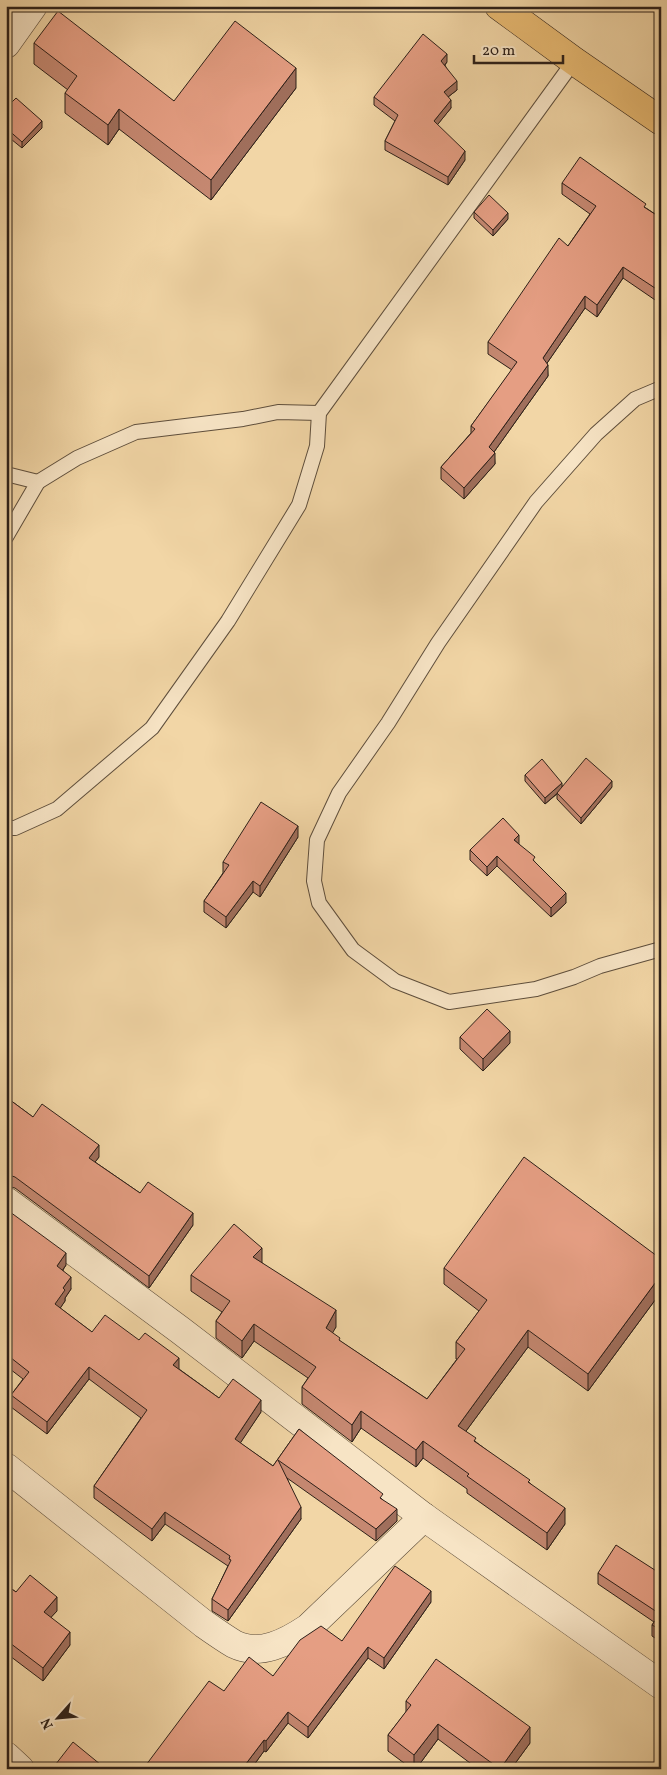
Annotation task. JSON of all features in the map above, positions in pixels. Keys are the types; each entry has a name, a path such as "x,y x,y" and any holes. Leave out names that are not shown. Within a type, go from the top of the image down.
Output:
{"main road":[{"path":"499,6 661,121"}],"street":[{"path":"6,44 33,6"},
{"path":"6,1201 180,1330 424,1517 661,1685"},
{"path":"6,1467 204,1624 236,1645 259,1649 287,1642 308,1628 424,1517"},
{"path":"6,1756 20,1769"}],"lane":[{"path":"6,828 15,828 56,809 152,728 228,622 299,505 317,446 318,413 574,61"},
{"path":"661,388 634,399 596,434 536,502 438,643 388,723 339,793 317,840 314,881 319,903 353,950 395,982 449,1002 536,989 574,977 600,966 661,949"},
{"path":"6,537 38,482 78,458 136,432 233,420 278,412 318,413"},
{"path":"6,474 38,482"}],"building":[{"path":"58,11 174,101 235,21 296,68 211,180 119,109 108,125 65,93 77,76 34,43"},
{"path":"423,34 447,54 441,61 457,81 444,92 451,100 434,121 465,151 448,177 385,141 398,115 374,97"},
{"path":"16,98 42,121 22,142 6,128 6,108"},
{"path":"580,157 646,204 644,207 661,218 661,292 623,267 597,305 585,296 543,358 548,365 489,447 495,453 464,488 441,467 475,429 471,426 517,362 488,342 559,238 568,246 596,206 562,183"},
{"path":"489,195 508,213 493,230 474,212"},
{"path":"586,758 612,781 581,818 557,793"},
{"path":"542,759 562,783 545,798 525,775"},
{"path":"261,802 298,826 260,886 253,881 226,917 204,901 229,865 223,862"},
{"path":"503,818 519,835 514,840 535,857 533,860 566,893 551,908 497,856 487,867 470,850"},
{"path":"487,1009 510,1031 483,1059 460,1037"},
{"path":"6,1097 33,1117 42,1104 99,1145 89,1158 140,1193 148,1182 193,1213 149,1276 15,1177 6,1174"},
{"path":"524,1157 661,1259 661,1275 588,1374 528,1330 458,1426 476,1438 474,1441 530,1480 528,1482 565,1508 547,1533 467,1476 469,1474 423,1441 416,1450 361,1411 352,1425 302,1387 316,1367 254,1324 242,1341 216,1321 230,1301 191,1275 234,1224 262,1248 253,1257 336,1310 326,1328 340,1338 339,1340 427,1399 465,1349 456,1342 487,1300 444,1268"},
{"path":"6,1209 66,1253 57,1266 71,1277 55,1304 92,1332 105,1315 139,1340 145,1333 179,1358 173,1365 219,1398 233,1379 261,1400 235,1439 273,1466 299,1429 383,1494 380,1498 397,1509 376,1529 278,1460 301,1507 228,1610 212,1599 231,1560 229,1559 230,1556 165,1512 152,1529 94,1486 147,1410 89,1367 47,1422 11,1395 29,1372 6,1354"},
{"path":"616,1545 661,1574 661,1630 652,1625 660,1614 598,1573"},
{"path":"395,1566 431,1591 384,1658 368,1647 308,1727 288,1712 242,1769 143,1769 209,1681 224,1691 249,1657 273,1676 300,1640 321,1626 342,1641"},
{"path":"30,1575 57,1597 44,1612 70,1632 43,1668 6,1640 6,1585 16,1592"},
{"path":"436,1659 530,1727 500,1769 438,1724 414,1755 388,1735 411,1705 406,1701"},
{"path":"73,1742 106,1769 52,1769"}]}
